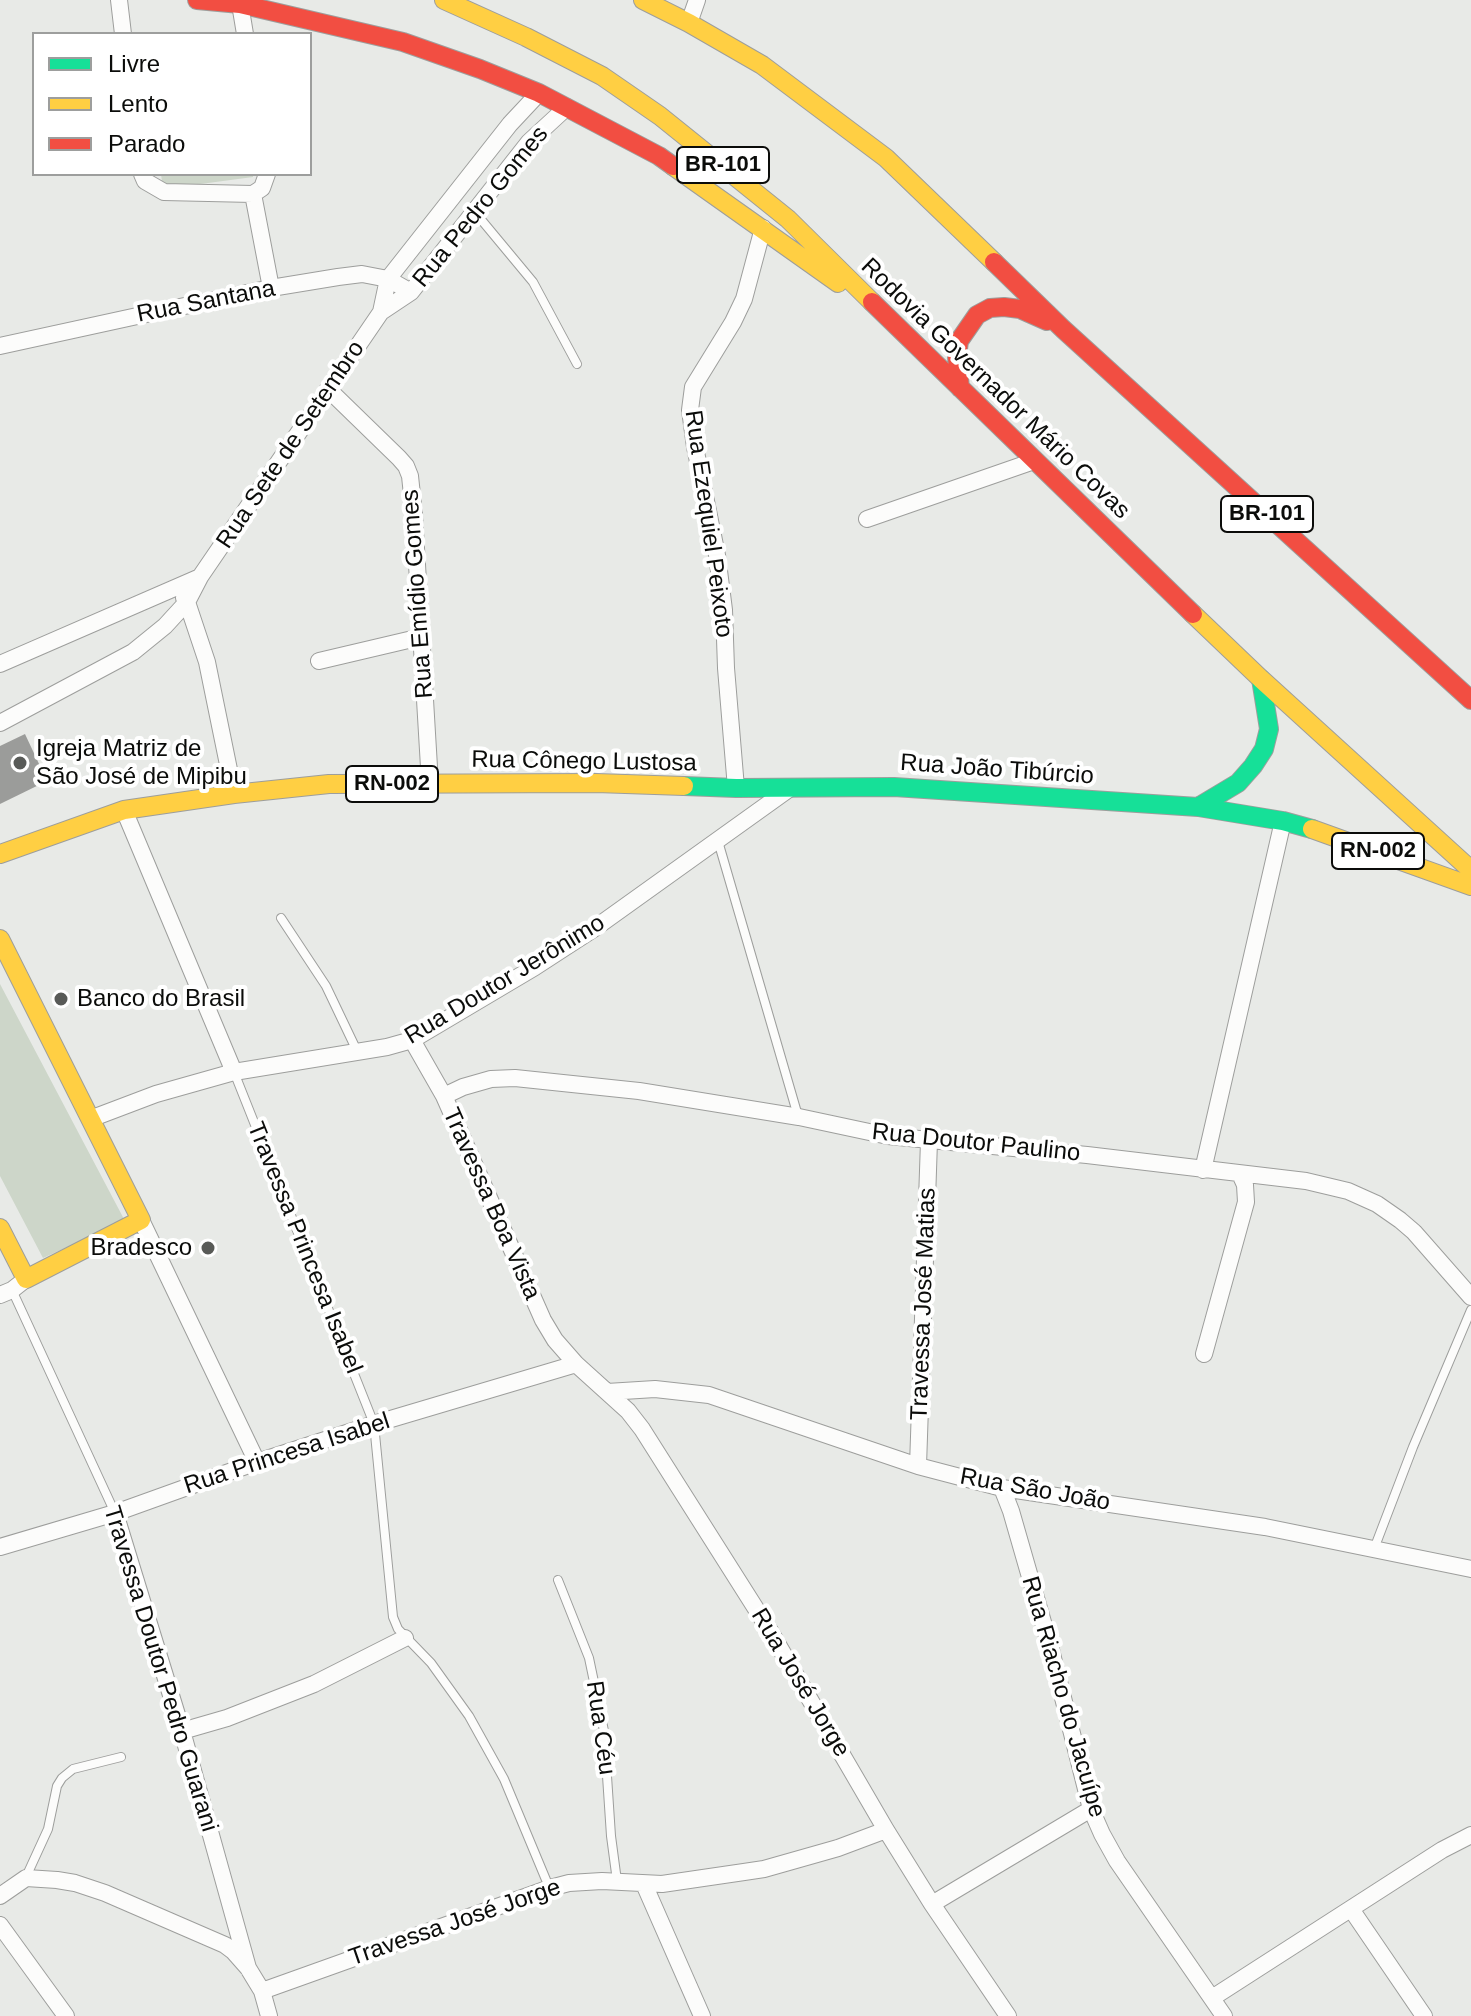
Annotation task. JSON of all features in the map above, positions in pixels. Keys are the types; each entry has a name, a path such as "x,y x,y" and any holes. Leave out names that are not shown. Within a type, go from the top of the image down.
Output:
{"main road":[{"path":"197,0 240,4 403,42 539,93 659,156 894,323"},
{"name":"Rodovia Governador Mário Covas","path":"444,0 602,76 660,116 788,219 1261,679 1471,870"},
{"name":"BR-101","path":"643,0 762,65 886,158 1063,329 1471,700"},
{"path":"960,388 959,341 977,315 990,308 1020,309 1063,329"},
{"path":"1198,807 1238,783 1264,749 1269,729 1261,679"},
{"name":"Rua Cônego Lustosa","path":"0,854 124,810 329,784 596,783 793,787"},
{"name":"Rua João Tibúrcio","path":"793,787 894,787 1198,807 1283,821 1328,834 1471,886"},
{"path":"0,939 141,1220 13,1288 0,1228"}],"street":[{"path":"119,0 123,32"},
{"path":"689,23 697,0"},
{"path":"240,4 245,32"},
{"name":"Rua Pedro Gomes","path":"381,312 388,279 510,124 539,93"},
{"name":"Rua Pedro Gomes","path":"381,312 411,292 529,142 567,107"},
{"path":"143,176 145,181 164,192 253,194 265,183 267,176"},
{"path":"253,194 271,288"},
{"name":"Rua Ezequiel Peixoto","path":"736,788 724,610 690,410 693,387 744,299 763,228"},
{"name":"Rua Santana","path":"0,346 271,288 362,274 388,279 411,292"},
{"name":"Rua Sete de Setembro","path":"0,723 133,652 165,626 187,602 200,577 381,312"},
{"name":"Rua Emídio Gomes","path":"328,389 399,458 410,476 430,784"},
{"path":"867,519 1034,461"},
{"path":"0,664 200,577"},
{"path":"176,587 187,602 207,662 234,794"},
{"path":"319,661 421,637"},
{"name":"Rua Doutor Jerônimo","path":"90,1119 156,1094 234,1072 387,1047 412,1040 595,928 793,787"},
{"path":"124,810 234,1072"},
{"path":"1203,1170 1283,821"},
{"name":"Travessa Boa Vista","path":"412,1040 444,1096 543,1320 555,1340 576,1364"},
{"name":"Rua Doutor Paulino","path":"444,1096 491,1079 515,1078 639,1091 799,1117 888,1136 1087,1155 1306,1181 1348,1191 1377,1204 1400,1220 1471,1297"},
{"name":"Travessa José Matias","path":"918,1466 929,1141"},
{"path":"1204,1354 1246,1202 1245,1185 1240,1174"},
{"path":"141,1220 257,1462"},
{"name":"Rua Princesa Isabel","path":"0,1547 115,1513 374,1424 576,1364"},
{"name":"Rua José Jorge","path":"576,1364 628,1411 642,1429 770,1631 932,1904 1008,2016"},
{"name":"Rua São João","path":"607,1392 655,1389 709,1395 918,1466 1002,1488 1265,1527 1471,1569"},
{"name":"Rua Riacho do Jacuípe","path":"1002,1488 1051,1650 1091,1809 1117,1861 1224,2016"},
{"name":"Travessa Doutor Pedro Guarani","path":"115,1513 182,1731 248,1968"},
{"path":"182,1731 227,1718 314,1684 405,1638"},
{"path":"932,1904 1091,1809"},
{"name":"Travessa José Jorge","path":"262,1991 569,1883 617,1881 662,1884 764,1869 838,1848 886,1830"},
{"path":"1212,1998 1442,1850 1471,1835"},
{"path":"0,1896 26,1878 57,1880 105,1893 225,1945 248,1968 262,1991 269,2016"},
{"path":"644,1884 702,2016"},
{"path":"1351,1909 1424,2016"},
{"path":"0,1925 66,2016"}],"lane":[{"path":"474,211 533,282 577,364"},
{"path":"718,840 799,1117"},
{"path":"281,918 326,986 357,1051"},
{"name":"Travessa Princesa Isabel","path":"234,1072 374,1424 393,1617 405,1638"},
{"name":"Travessa Doutor Pedro Guarani","path":"13,1288 115,1513"},
{"path":"1373,1550 1471,1310"},
{"name":"Rua Céu","path":"558,1580 589,1658 604,1731 617,1881"},
{"path":"405,1638 431,1663 469,1716 504,1779 550,1888"},
{"path":"26,1878 48,1829 57,1786 62,1778 73,1769 121,1757"}],"shaded area":[{"path":"161,176 253,176 253,177 163,189"},
{"path":"0,984 125,1221 43,1258 0,1176"}],"building":[{"name":"Igreja Matriz de São José de Mipibu","path":"25,734 47,781 0,804 0,746"}],"traffic: fast":[{"path":"1198,807 1238,783 1264,749 1269,729 1261,679"},
{"path":"684,786 894,787 1198,807 1312,829"}],"traffic: slow":[{"path":"444,0 602,76 660,116 788,219 872,302"},
{"path":"643,0 762,65 886,158 994,262"},
{"path":"673,166 838,283"},
{"path":"1193,614 1471,870"},
{"path":"0,854 124,810 329,784 596,783 684,786"},
{"path":"1312,829 1471,886"},
{"path":"0,939 141,1220 26,1279 0,1228"}],"traffic: jam":[{"path":"197,0 240,4 403,42 539,93 673,166"},
{"path":"994,262 1063,329 1471,700"},
{"path":"872,302 1193,614"},
{"path":"960,388 959,341 977,315 990,308 1004,307 1020,309 1047,321"}],"place":[{"name":"Igreja Matriz de São José de Mipibu","path":"20,763"},
{"name":"Banco do Brasil","path":"61,999"},
{"name":"Bradesco","path":"208,1248"}]}
